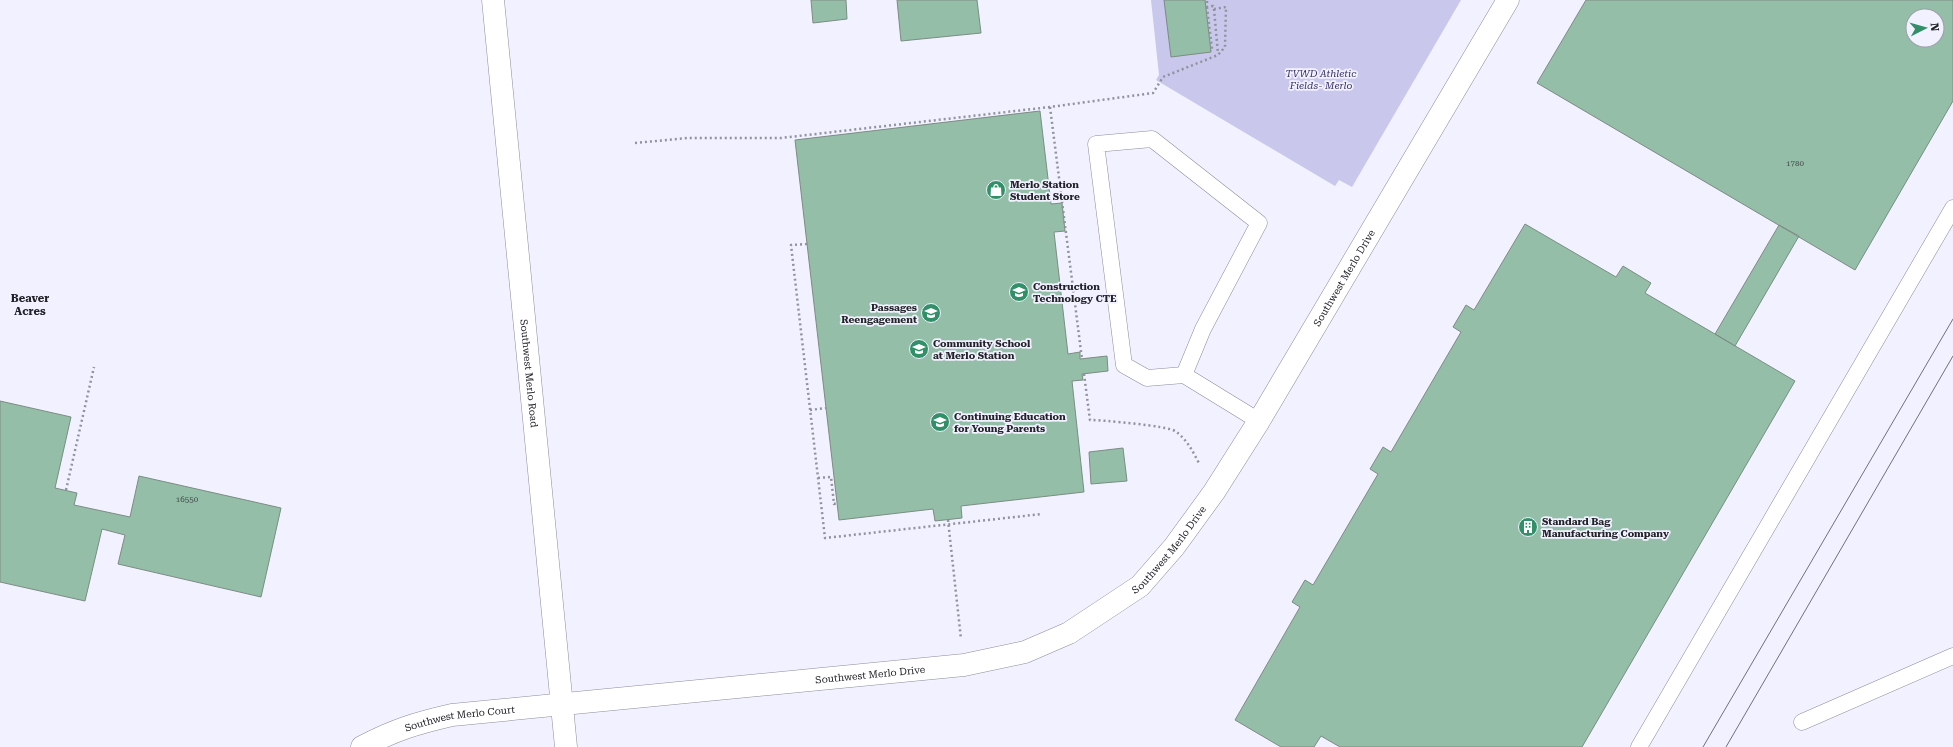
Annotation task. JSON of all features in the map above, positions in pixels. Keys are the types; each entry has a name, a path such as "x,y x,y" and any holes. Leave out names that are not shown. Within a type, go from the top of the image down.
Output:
{"street":[{"name":"Southwest Merlo Road","path":"493,0 566,747"},
{"name":"Southwest Merlo Drive","path":"562,705 964,665 1025,652 1069,633 1140,586 1174,547 1214,492 1260,421 1508,0"},
{"name":"Southwest Merlo Court","path":"362,747 390,732 421,722 452,715 513,708 562,705"}],"lane":[{"path":"1184,376 1203,329 1259,223 1152,139 1096,144 1124,365 1147,378 1184,376 1260,421"},
{"path":"1639,747 1953,208"},
{"path":"1802,722 1953,656"}],"path":[{"path":"1207,0 1212,49 1210,49"},
{"path":"635,143 688,138 781,138 1050,107 1153,93 1163,77 1218,55 1225,47 1226,7 1214,9 1213,6 1208,7"},
{"path":"1214,9 1218,55"},
{"path":"1050,107 1082,359"},
{"path":"807,244 791,245 825,538 1042,514"},
{"path":"66,490 94,367"},
{"path":"1084,374 1090,420 1114,420 1174,430 1190,445 1214,492"},
{"path":"810,410 826,408"},
{"path":"818,478 831,477 834,504 837,503"},
{"path":"948,520 960,629"}],"green space":[{"name":"TVWD Athletic Fields- Merlo","path":"1151,0 1461,0 1352,187 1339,180 1335,186 1156,80 1159,75"}],"building":[{"path":"811,0 846,0 847,19 813,23"},
{"path":"897,0 977,0 981,33 901,41"},
{"path":"1164,0 1205,0 1211,52 1171,57"},
{"path":"1586,0 1953,0 1953,101 1855,270 1537,83"},
{"path":"1040,111 1051,204 1062,203 1065,231 1054,232 1068,354 1080,352 1080,359 1107,356 1108,371 1082,374 1083,380 1072,381 1084,492 961,506 962,518 935,521 933,509 839,520 795,140"},
{"name":"Standard Bag Manufacturing Company","path":"1525,224 1616,277 1623,266 1651,283 1645,293 1795,381 1582,747 1340,747 1321,736 1314,747 1281,747 1235,720 1300,607 1292,602 1305,580 1313,585 1378,474 1370,469 1383,447 1391,452 1461,332 1453,327 1466,305 1474,310"},
{"path":"1779,225 1799,236 1735,346 1715,334"},
{"path":"0,401 71,417 55,488 77,493 74,505 130,517 139,476 281,508 261,597 118,564 125,535 102,529 85,601 0,582"},
{"path":"1123,448 1127,481 1091,484 1089,452"}],"tram line":[{"path":"1703,747 1953,319"},
{"path":"1726,747 1953,356"}],"place":[{"name":"Merlo Station Student Store","path":"996,190"},
{"name":"Construction Technology CTE","path":"1019,292"},
{"name":"Passages Reengagement","path":"931,313"},
{"name":"Community School at Merlo Station","path":"919,349"},
{"name":"Continuing Education for Young Parents","path":"940,422"},
{"name":"Standard Bag Manufacturing Company","path":"1528,527"}],"district":[{"name":"Beaver Acres","path":"30,304"}]}
